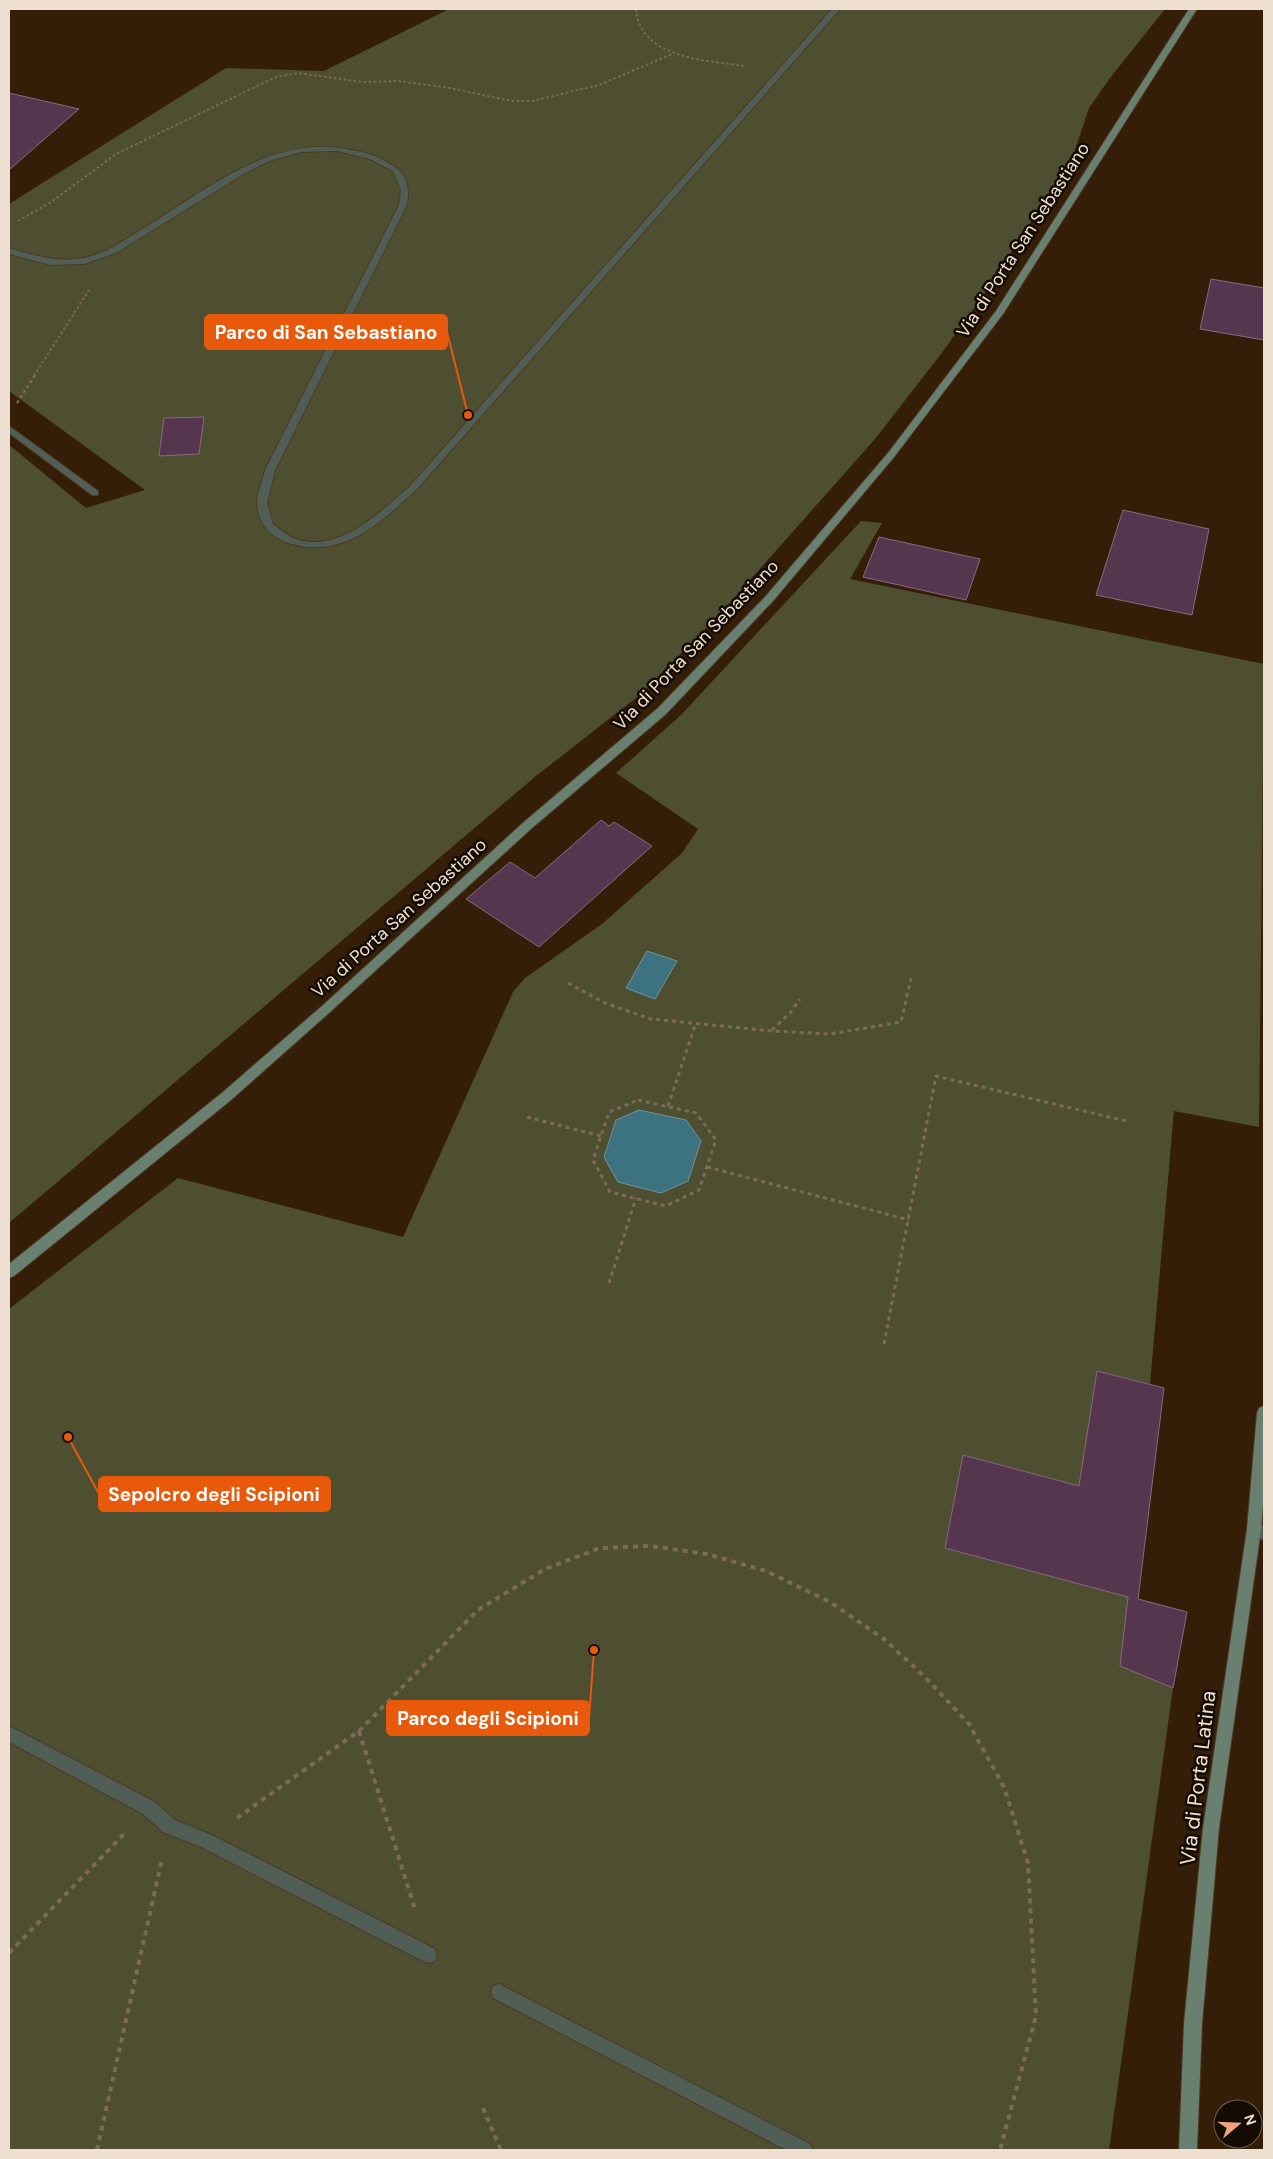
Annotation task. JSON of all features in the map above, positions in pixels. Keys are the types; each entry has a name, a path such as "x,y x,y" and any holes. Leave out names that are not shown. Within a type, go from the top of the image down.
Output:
{"street":[{"path":"9,251 51,262 84,261 113,251 242,170 266,159 301,150 337,149 373,157 396,170 405,191 403,205 270,470 262,503 268,526 294,542 318,545 339,541 374,522 414,487 836,9"},
{"name":"Via di Porta San Sebastiano","path":"9,1272 226,1096 326,1009 528,825 662,711 769,599 891,455 1000,312 1193,9"},
{"path":"9,429 95,494"},
{"name":"Via di Porta Latina","path":"1188,2150 1193,2024 1211,1828 1259,1531 1264,1413"},
{"path":"9,1734 149,1808 169,1826 206,1840 429,1955"},
{"path":"500,1992 804,2150"}],"path":[{"path":"636,9 637,21 648,37 672,54 781,71"},
{"path":"17,222 51,202 116,154 276,77 288,74 362,82 398,81 444,87 512,101 532,101 563,95 599,84 672,54"},
{"path":"14,408 113,251"},
{"path":"568,983 605,1003 651,1019 772,1031 830,1034 901,1022 911,978"},
{"path":"772,1031 791,1012 800,999"},
{"path":"668,1106 696,1023"},
{"path":"884,1344 936,1076 1126,1121"},
{"path":"638,1100 696,1113 716,1140 699,1190 666,1206 610,1192 593,1160 601,1136 609,1112 638,1100"},
{"path":"527,1117 601,1136"},
{"path":"707,1167 909,1220"},
{"path":"609,1284 636,1198"},
{"path":"206,1840 359,1730 478,1610 545,1569 600,1548 650,1546 707,1554 766,1571 830,1602 884,1639 924,1676 969,1724 1004,1787 1028,1863 1036,2016 1000,2150"},
{"path":"359,1730 429,1955"},
{"path":"9,1952 149,1808"},
{"path":"97,2150 169,1826"},
{"path":"483,2108 501,2150"}],"green space":[{"path":"449,9 1165,9 1110,78 1089,108 1073,156 989,287 941,354 875,439 720,614 641,694 536,776 9,1223 9,445 86,508 145,490 9,391 9,204 226,68 324,71"},
{"path":"861,521 882,523 850,579 1264,664 1259,1127 1174,1111 1150,1384 1097,1371 1079,1486 963,1455 945,1548 1187,1612 1173,1688 1109,2150 9,2150 9,1309 178,1178 403,1237 513,992 525,978 602,924 682,853 698,829 616,773 681,715"}],"water":[{"path":"647,951 677,961 655,999 626,988"},
{"path":"639,1110 686,1120 701,1141 688,1181 661,1193 618,1182 604,1157 616,1120"}],"building":[{"path":"9,93 79,109 9,170"},
{"path":"1211,279 1264,288 1264,340 1200,329"},
{"path":"204,417 199,454 159,456 164,418"},
{"path":"1123,510 1209,529 1192,615 1096,595"},
{"path":"879,537 980,559 966,600 863,577"},
{"path":"601,820 609,826 614,822 652,846 539,947 466,899 510,862 535,878"},
{"path":"1097,1371 1164,1388 1138,1599 1187,1612 1173,1688 1120,1666 1128,1597 945,1548 963,1455 1079,1486"}],"place":[{"name":"Parco di San Sebastiano","path":"468,415"},
{"name":"Sepolcro degli Scipioni","path":"68,1437"},
{"name":"Parco degli Scipioni","path":"594,1650"}]}
